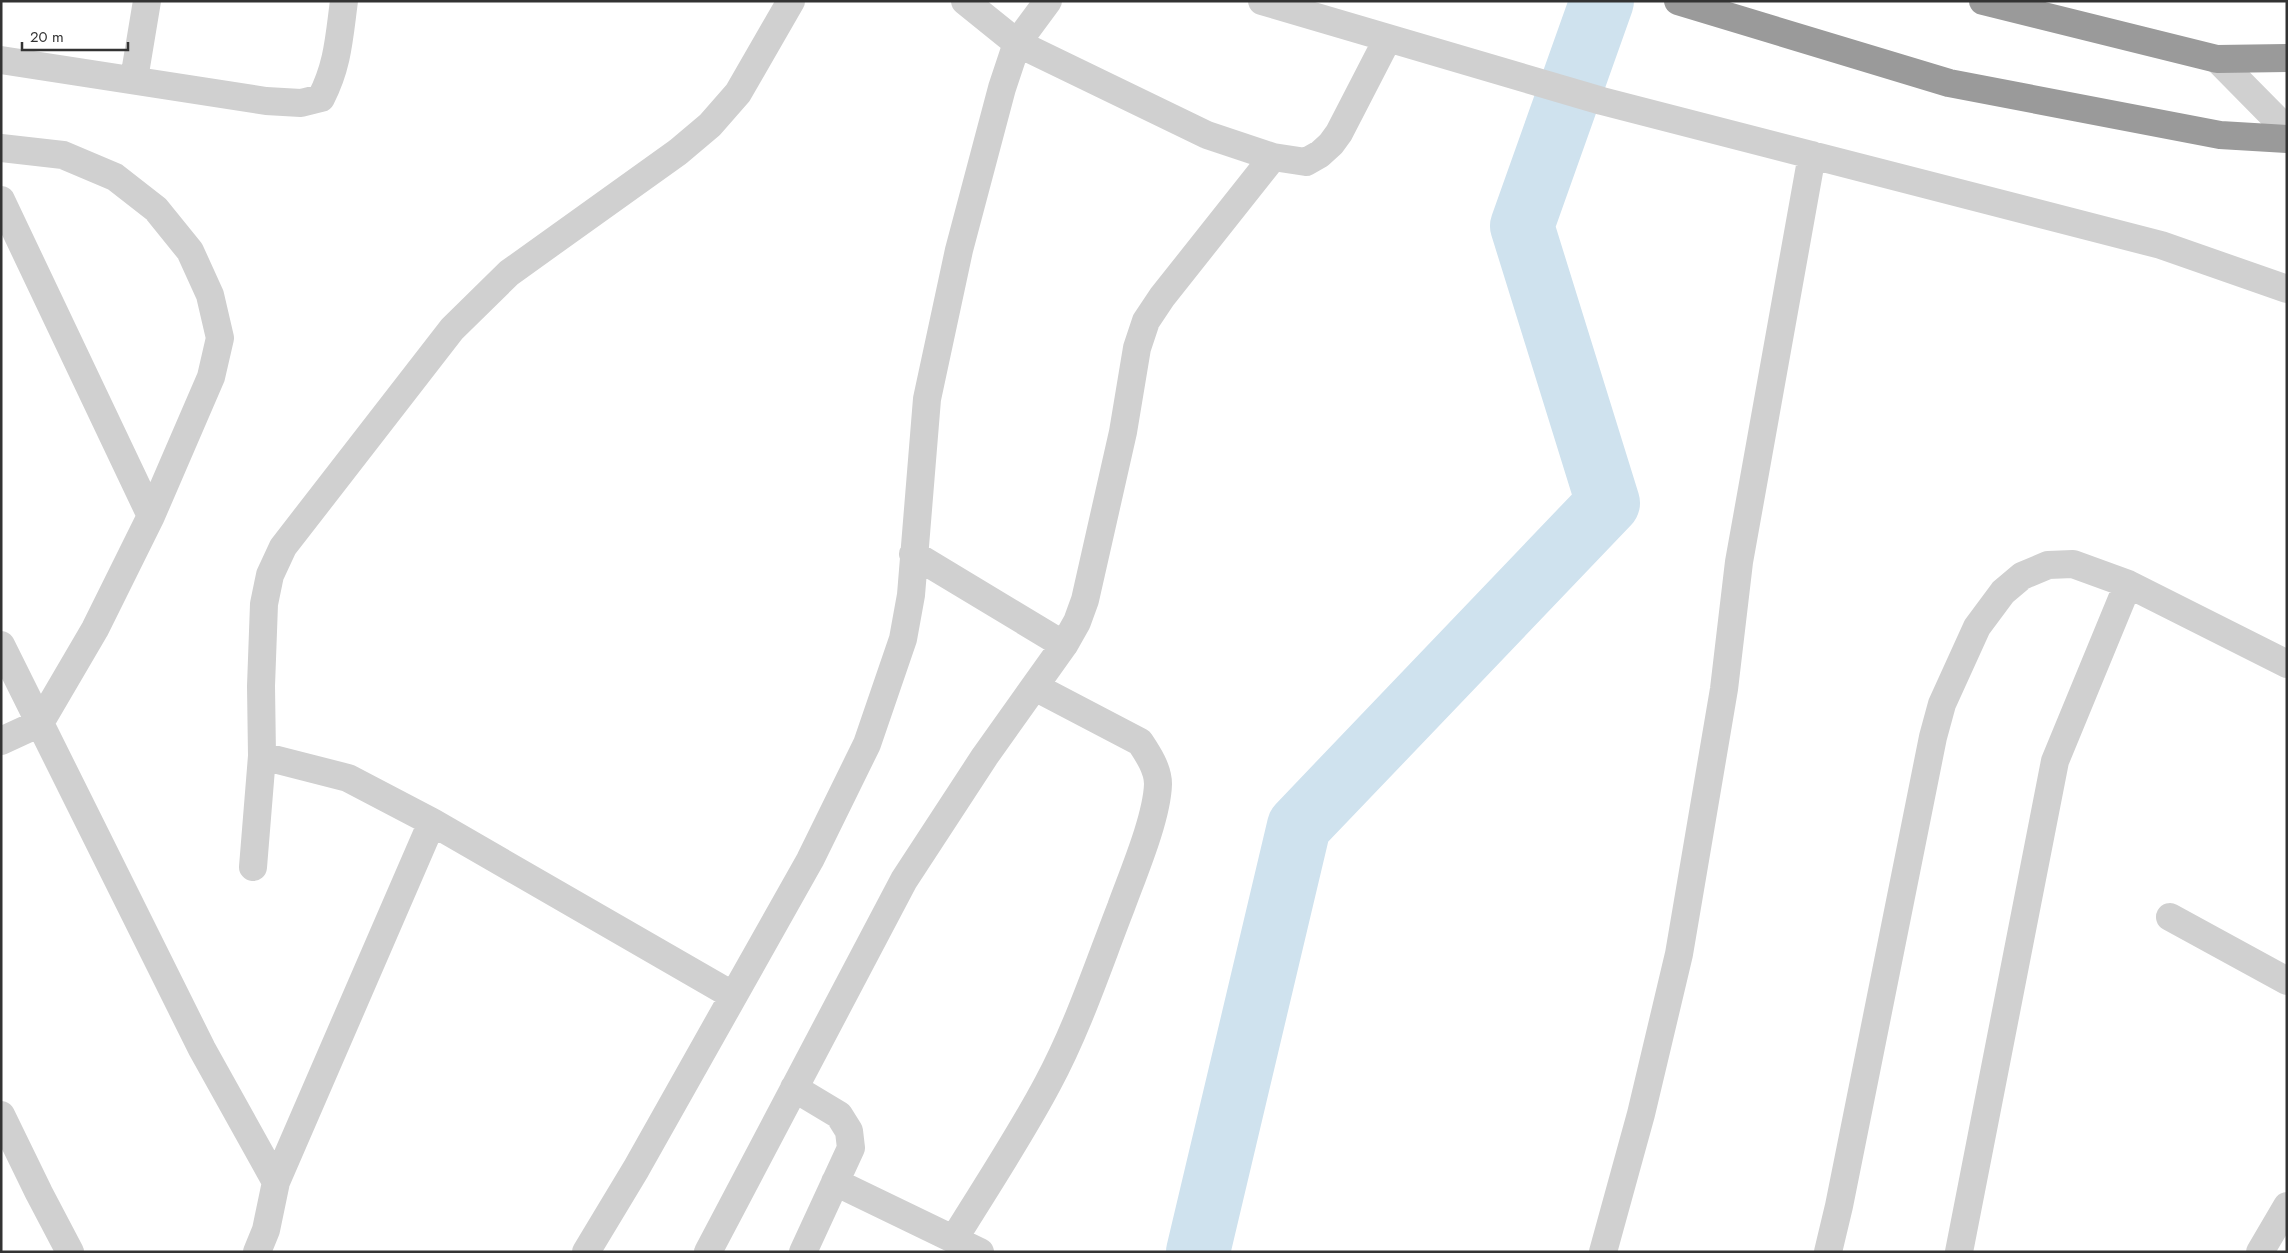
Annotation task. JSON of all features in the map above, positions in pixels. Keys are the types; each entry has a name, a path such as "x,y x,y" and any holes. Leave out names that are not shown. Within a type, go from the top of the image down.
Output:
{"highway":[{"path":"1678,1 1949,82 2220,135 2287,139"},
{"path":"1983,1 2217,60 2287,58"}],"street":[{"path":"134,79 147,1"},
{"path":"1,60 134,79 266,101 301,103 320,98 332,77 338,52 344,1"},
{"path":"253,867 262,756 261,686 264,604 270,576 283,546 452,329 481,299 509,273 678,152 710,125 738,93 791,1"},
{"path":"965,1 1017,43 1207,135 1273,156 1306,162 1320,154 1339,133 1388,38"},
{"path":"586,1252 636,1169 732,995 810,860 867,744 903,640 911,595 927,399 960,250 1002,88 1017,43 1048,1"},
{"path":"1262,1 1602,101 2161,245 2287,289"},
{"path":"2217,60 2287,130"},
{"path":"1,148 63,155 115,177 156,209 190,251 210,294 220,338 211,377 151,516 95,629 40,723 1,741"},
{"path":"708,1252 904,880 985,756 1064,645 1077,622 1084,600 1123,432 1137,348 1146,321 1162,297 1273,156"},
{"path":"1603,1252 1641,1114 1679,954 1724,689 1739,562 1812,156"},
{"path":"1,200 151,516"},
{"path":"913,554 1064,645"},
{"path":"1828,1252 1942,704 1977,627 2002,592 2022,576 2048,565 2073,564 2128,584 2287,664"},
{"path":"1959,1252 2055,761 2128,584"},
{"path":"1,645 202,1049 276,1182"},
{"path":"954,1239 1009,1151 1048,1082 1078,1020 1134,873 1156,803 1158,782 1150,758 1140,742 1035,687"},
{"path":"262,756 348,778 432,822 732,995"},
{"path":"257,1252 266,1230 276,1182 432,822"},
{"path":"2170,916 2287,981"},
{"path":"794,1088 839,1115 849,1131 851,1148 803,1252"},
{"path":"1,1115 70,1252"},
{"path":"835,1182 980,1252"},
{"path":"2260,1252 2287,1206"}],"waterway":[{"path":"1198,1252 1299,826 1608,503 1522,226 1602,1"}]}
